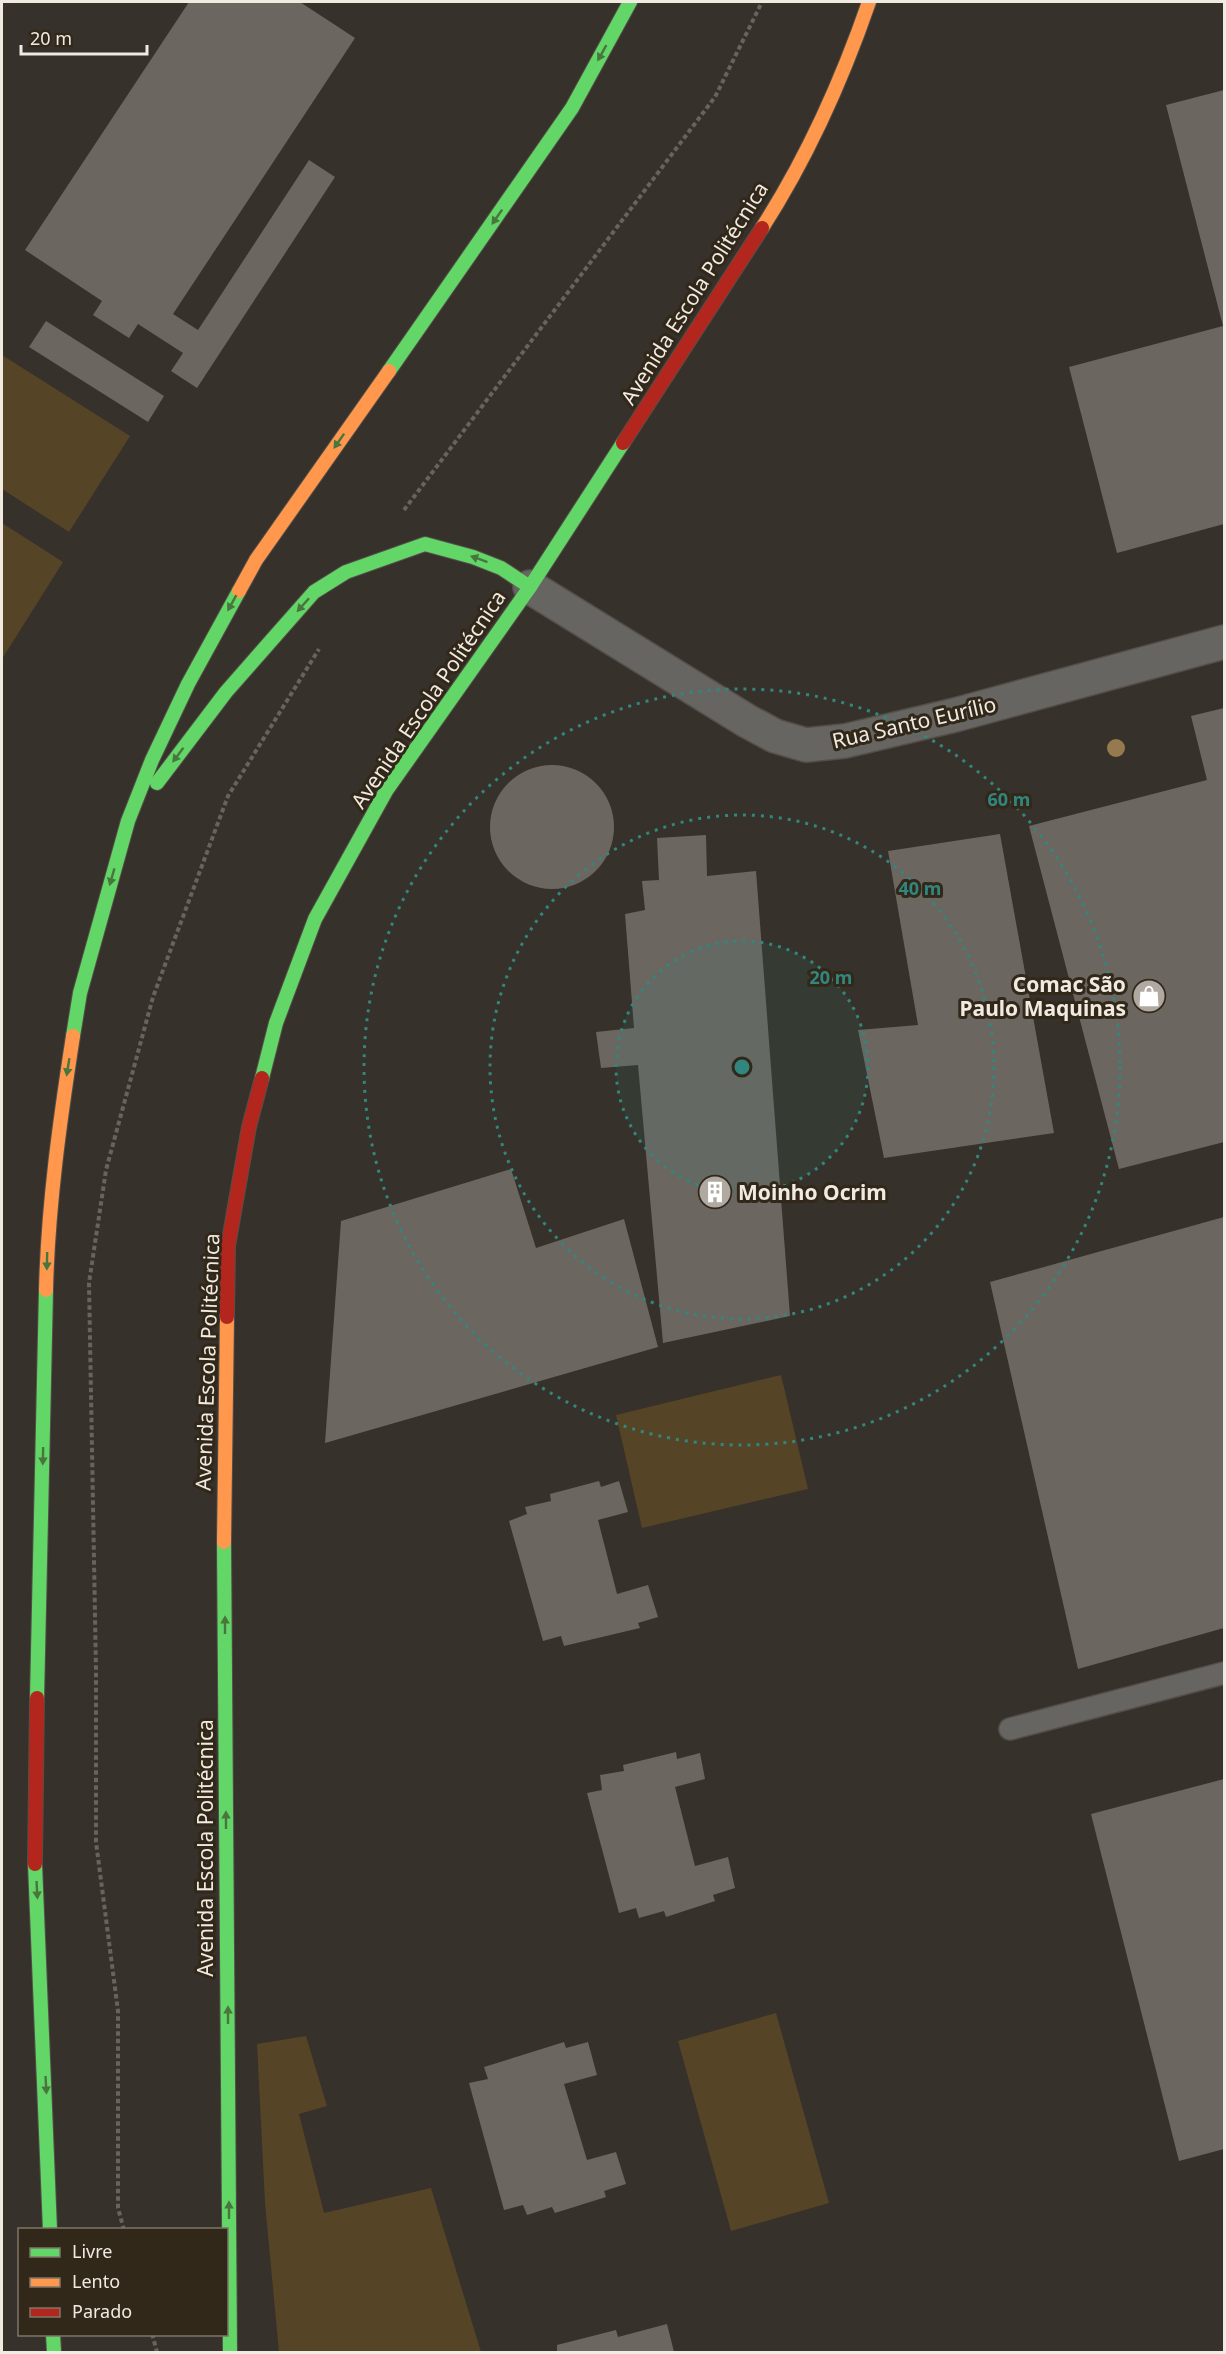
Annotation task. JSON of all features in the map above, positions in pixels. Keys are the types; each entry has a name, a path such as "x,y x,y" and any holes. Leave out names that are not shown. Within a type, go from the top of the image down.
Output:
{"highway":[{"path":"50,2228 34,1832 47,1243 60,1120 80,993 128,821 152,760 188,684 256,560 566,117 630,2"},
{"name":"Avenida Escola Politécnica","path":"230,2352 224,1394 230,1235 249,1127 276,1023 315,919 386,791 530,587 767,220 815,133 853,48 869,2"},
{"path":"128,821 233,684 314,592 346,572 425,544 473,556 501,568 530,587"},
{"path":"53,2336 54,2352"}],"street":[{"name":"Rua Santo Eurílio","path":"530,587 747,721 775,736 806,745 845,741 944,717 1224,642"}],"lane":[{"path":"1010,1730 1224,1673"}],"path":[{"path":"153,2336 157,2352"}],"shaded area":[{"path":"2,355 130,436 69,532 2,489"},
{"path":"2,523 63,562 2,659"},
{"path":"781,1375 808,1489 642,1528 616,1415"},
{"path":"776,2013 829,2203 731,2231 678,2041"},
{"path":"306,2036 327,2106 299,2114 324,2213 431,2188 481,2352 279,2352 265,2203 257,2044"}],"building":[{"path":"189,2 300,2 355,38 173,314 198,330 309,160 335,177 197,388 171,371 183,353 138,324 129,338 93,315 102,301 25,250"},
{"path":"1224,90 1224,524 1117,553 1069,367 1223,326 1166,105"},
{"path":"46,321 164,396 148,422 29,347"},
{"name":"Comac São Paulo Maquinas","path":"1224,708 1224,1142 1119,1169 1029,826 1207,780 1191,716"},
{"path":"552,765 576,770 596,783 609,803 614,827 609,851 596,871 576,884 552,889 528,884 508,871 495,851 490,827 495,803 508,783 528,770"},
{"path":"1000,834 1054,1133 884,1158 858,1030 918,1025 888,851"},
{"name":"Moinho Ocrim","path":"706,835 707,876 756,871 790,1316 663,1343 638,1065 601,1068 596,1032 634,1028 625,914 645,910 642,881 659,880 657,838"},
{"path":"511,1169 536,1248 624,1219 658,1347 325,1443 341,1221"},
{"path":"1224,1217 1224,1628 1078,1669 990,1282"},
{"path":"599,1481 601,1487 619,1481 628,1512 598,1520 617,1594 648,1585 658,1617 638,1623 640,1628 564,1646 561,1636 543,1641 509,1521 527,1514 525,1507 551,1501 550,1494"},
{"path":"676,1752 677,1759 700,1753 705,1779 675,1787 695,1866 728,1857 735,1888 713,1895 715,1901 666,1917 664,1911 639,1918 636,1908 619,1913 587,1793 602,1790 600,1775 624,1771 623,1765"},
{"path":"1224,1779 1224,2149 1179,2161 1091,1814"},
{"path":"564,2042 566,2048 588,2042 597,2075 564,2084 587,2160 616,2152 626,2184 604,2191 606,2197 555,2213 552,2207 527,2215 523,2205 504,2210 469,2083 488,2079 484,2067"},
{"path":"667,2324 674,2352 557,2352 557,2345 616,2330 618,2337"}],"traffic: fast":[{"path":"389,371 572,108 630,2"},
{"path":"262,1078 276,1023 315,919 386,791 530,587 623,443"},
{"path":"157,783 226,692 314,592 346,572 425,544 473,557 501,568 530,587"},
{"path":"73,1036 80,993 128,821 152,760 188,684 239,591"},
{"path":"37,1698 46,1290"},
{"path":"224,1542 230,2352"},
{"path":"35,1864 50,2228"},
{"path":"53,2336 54,2352"}],"traffic: slow":[{"path":"762,228 809,146 847,60 869,2"},
{"path":"239,591 256,560 389,371"},
{"path":"46,1290 52,1194 73,1036"},
{"path":"224,1542 227,1317"}],"traffic: jam":[{"path":"623,443 762,228"},
{"path":"227,1317 228,1246 249,1127 262,1078"},
{"path":"35,1864 37,1698"}],"place":[{"name":"Comac São Paulo Maquinas","path":"1149,996"},
{"name":"Moinho Ocrim","path":"715,1192"}]}
